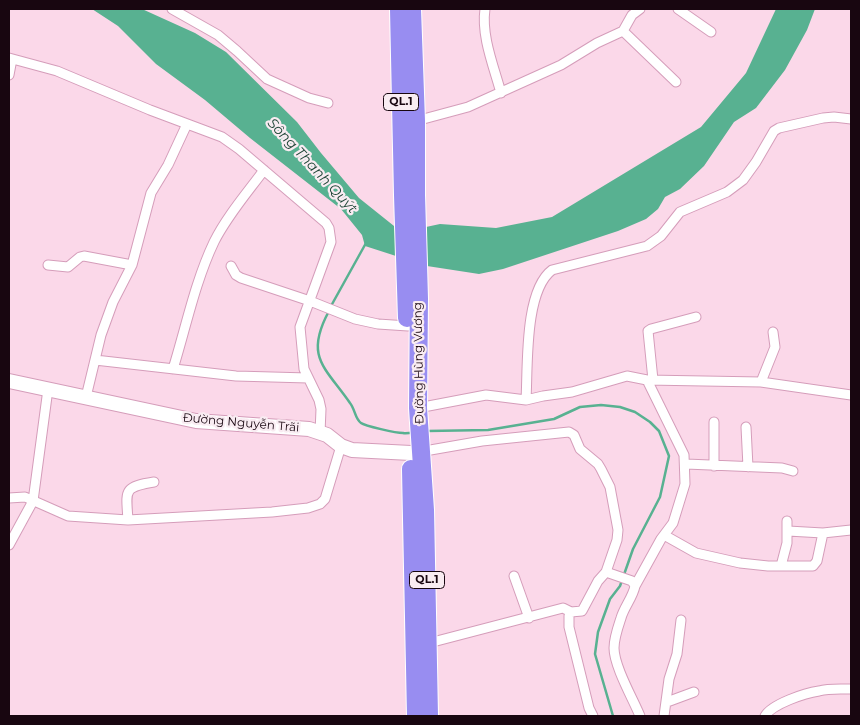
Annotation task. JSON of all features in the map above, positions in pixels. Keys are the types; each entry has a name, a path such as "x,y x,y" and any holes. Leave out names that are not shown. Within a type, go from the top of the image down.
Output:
{"highway":[{"name":"Đường Hùng Vương","path":"399,9 409,195 415,416"},
{"name":"Đường Hùng Vương","path":"409,195 416,121 412,9"},
{"name":"Đường Hùng Vương","path":"413,298 408,326 425,510 430,716"},
{"name":"Đường Hùng Vương","path":"416,716 418,449"}],"street":[{"path":"172,9 188,12 238,51 267,79 309,98 328,103"},
{"path":"485,9 484,18 490,55 501,93"},
{"path":"416,121 468,107 561,65 597,42 623,31 632,15 640,9"},
{"path":"678,9 711,32"},
{"path":"623,31 676,82"},
{"path":"9,74 10,59 57,71 150,110 222,137 239,148 326,223 329,228 331,242 300,327 302,357 308,378 319,400 320,433"},
{"path":"526,400 532,310 540,283 545,275 552,270 647,246 654,242 680,212 727,192 743,180 771,136 780,128 822,118 851,119"},
{"path":"86,397 101,335 113,302 132,265 151,193 168,165 187,124"},
{"path":"173,369 205,264 215,240 228,218 264,170"},
{"path":"48,265 68,267 84,256 132,265"},
{"path":"231,266 236,275 241,278 310,301 338,313 367,322 408,326"},
{"path":"640,716 617,664 614,648 616,635 624,608 635,586 664,535 673,523 685,484 686,464 684,455 650,380 648,331 696,317"},
{"path":"761,382 775,347 772,332"},
{"path":"95,360 236,376 308,378"},
{"path":"415,416 486,395 526,400 572,392 628,376 650,380 761,382 851,395"},
{"name":"Đường Nguyễn Trãi","path":"9,380 196,421 309,429 320,433 341,446 358,452 418,449"},
{"path":"9,546 33,502 48,389"},
{"path":"714,422 714,466"},
{"path":"746,427 748,467"},
{"path":"418,449 571,432 580,449 598,464 610,487 619,535 606,572 598,581 580,612 572,612 563,608 429,644"},
{"path":"9,498 25,497 68,516 128,520 272,512 308,508 320,504 325,498 341,446"},
{"path":"686,464 782,468 793,471"},
{"path":"128,520 128,491 135,485 154,482"},
{"path":"781,566 787,543 788,531 786,521"},
{"path":"788,531 822,533 851,530"},
{"path":"664,535 696,553 753,565 781,566 814,565 817,561 822,533"},
{"path":"606,572 632,581 635,586"},
{"path":"514,576 529,618"},
{"path":"572,612 569,616 569,627 593,716"},
{"path":"664,716 669,679 678,647 681,620"},
{"path":"765,716 779,705 815,692 851,690"},
{"path":"667,702 694,692"}],"water":[{"name":"Sông Thanh Quýt","path":"92,9 142,9 195,33 226,52 297,122 359,198 394,226 412,230 440,224 496,228 552,217 701,127 746,73 776,9 815,9 807,30 785,70 756,108 734,122 704,166 680,189 665,197 658,209 646,219 618,231 503,269 479,274 427,266 365,246 362,235 341,209 250,138 205,100 156,64 118,26"}],"waterway":[{"path":"331,306 366,243"},
{"path":"329,311 318,340 318,351 326,370 352,405 357,419 361,423 394,432 414,432"},
{"path":"427,431 488,430 554,419 580,407 601,405 620,407 635,412 659,431 669,456 660,497 633,549 620,586 610,599 598,632 595,654 613,716"}]}
